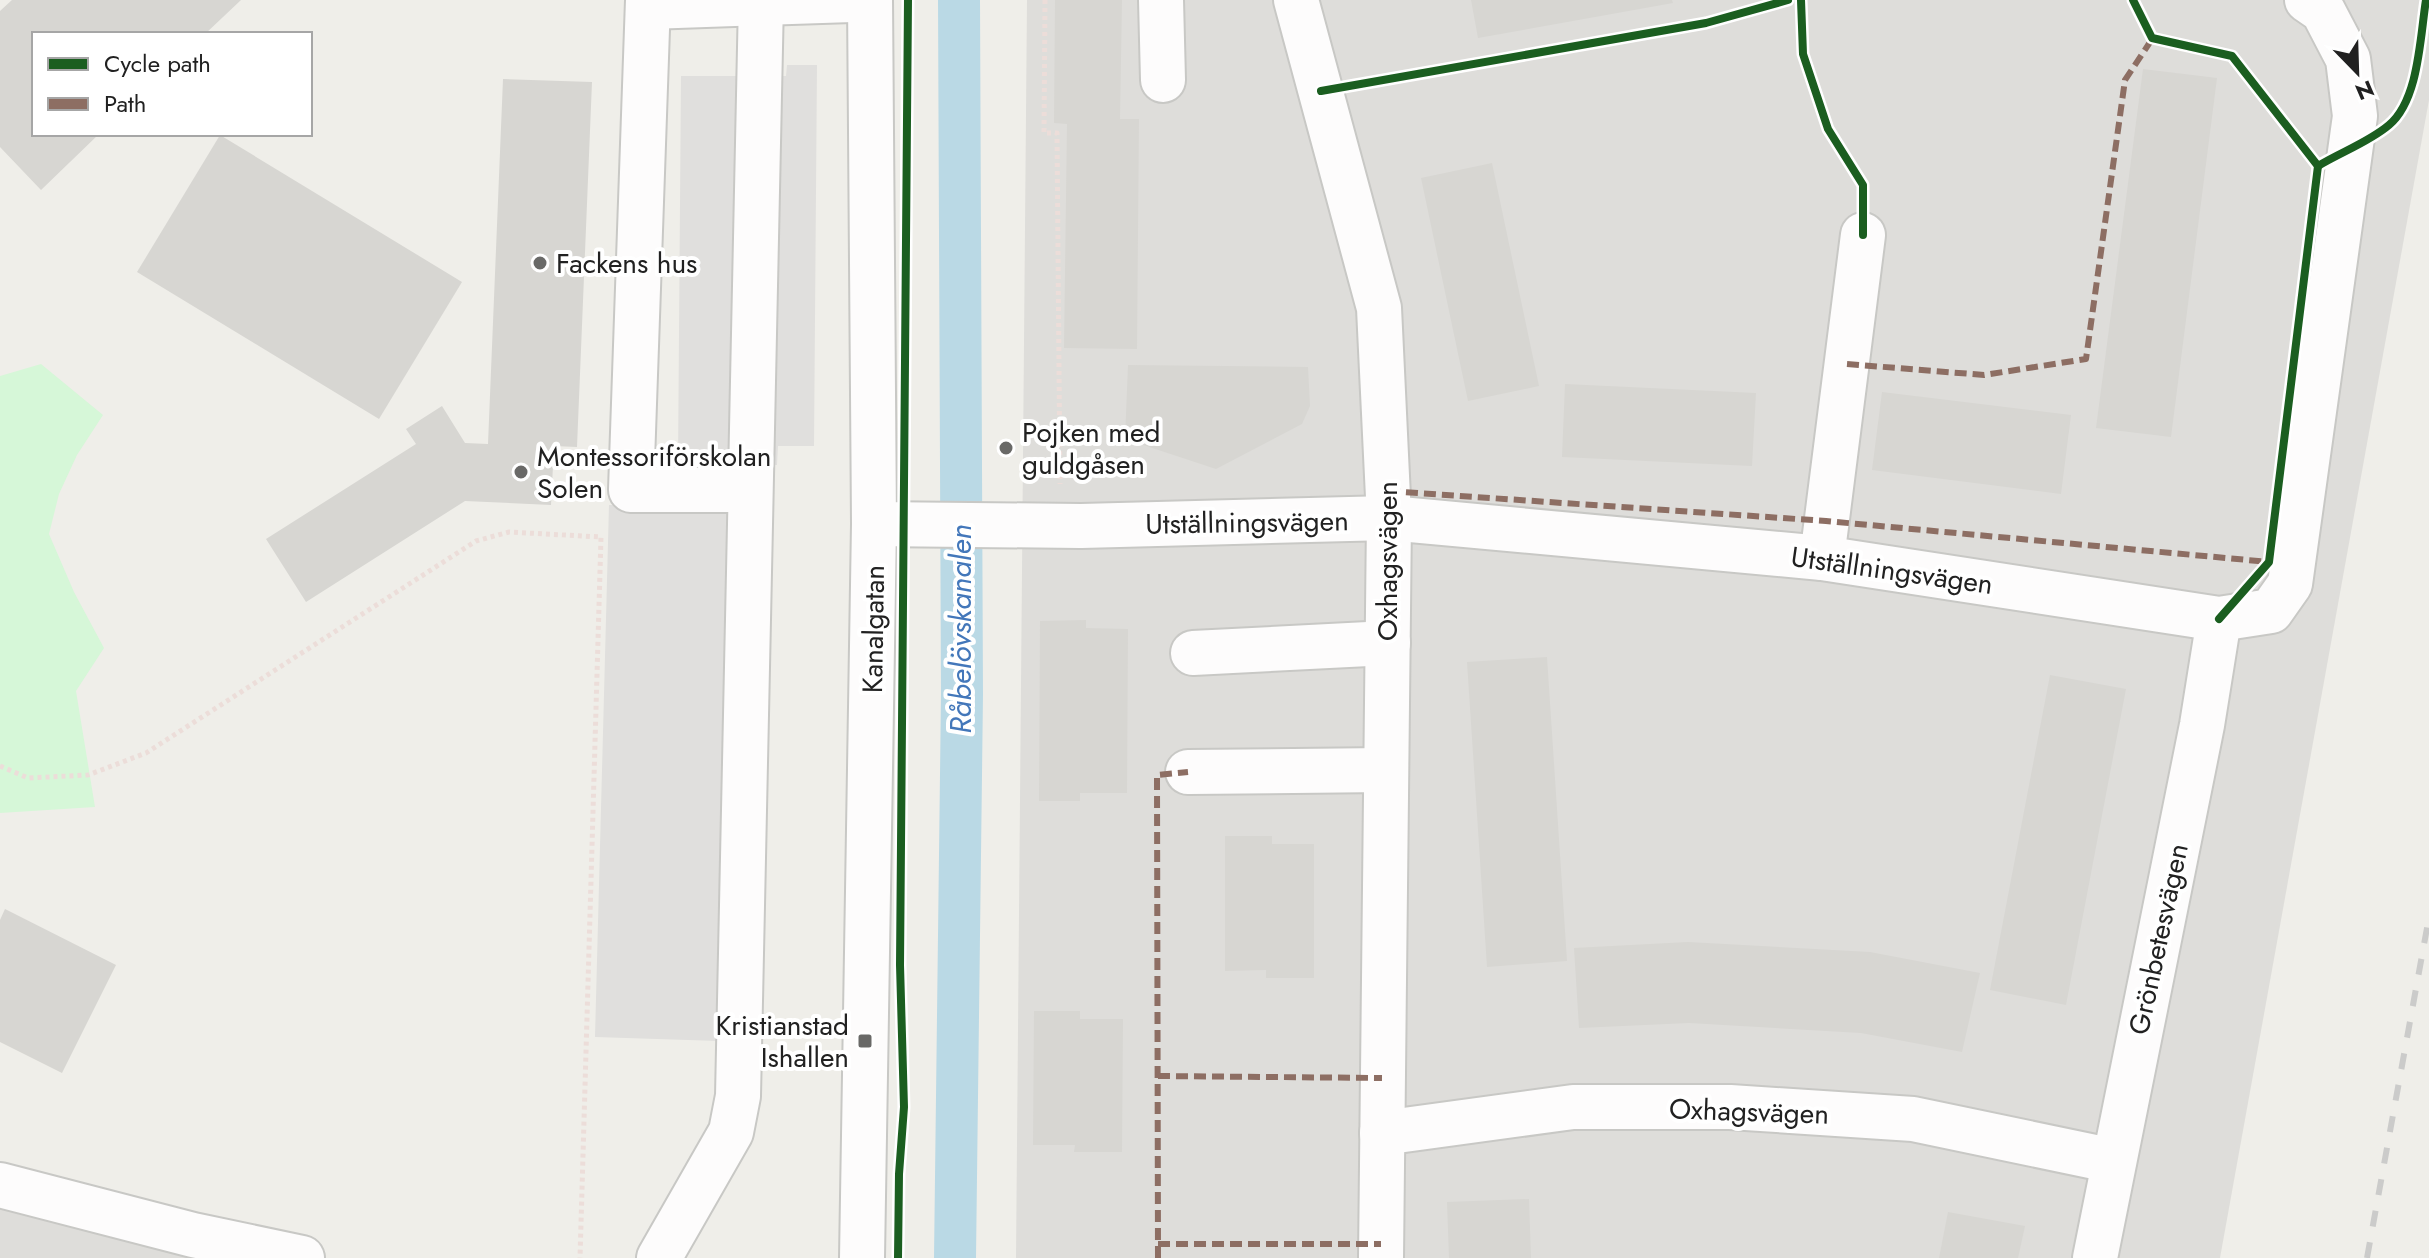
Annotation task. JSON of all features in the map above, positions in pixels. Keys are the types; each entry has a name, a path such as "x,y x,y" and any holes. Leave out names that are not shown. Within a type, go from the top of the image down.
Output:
{"street":[{"path":"750,490 631,490 648,3 852,0"},
{"name":"Kanalgatan","path":"862,1258 874,524 870,0"},
{"path":"1161,0 1163,80"},
{"name":"Oxhagsvägen","path":"1296,0 1379,308 1389,518 1381,1258"},
{"name":"Utställningsvägen","path":"874,524 1061,525 1389,518 1822,558 2219,619 2271,611 2290,584 2355,116 2348,59 2323,11 2307,0"},
{"path":"659,1258 731,1132 738,1096 761,2"},
{"path":"1822,558 1863,235"},
{"name":"Grönbetesvägen","path":"2095,1258 2202,725 2219,619"},
{"path":"1193,653 1388,643"},
{"path":"1188,772 1386,770"},
{"name":"Oxhagsvägen","path":"1382,1133 1573,1107 1730,1107 1913,1119 2114,1161"},
{"path":"0,1185 189,1247 302,1258"}],"path":[{"path":"1045,0 1044,133 1057,133 1061,525"},
{"path":"0,766 28,778 88,775 146,753 476,541 509,532 601,537 580,1258"}],"shaded area":[{"path":"1027,0 2429,0 2429,100 2220,1258 1016,1258"},
{"path":"787,65 817,65 814,446 778,446 777,465 678,464 681,76 786,76"},
{"path":"609,505 739,506 719,1041 595,1037"},
{"path":"0,1207 212,1258 0,1258"}],"green space":[{"path":"41,364 103,415 77,455 59,494 49,534 74,592 104,648 76,691 95,807 0,813 0,376"}],"building":[{"path":"12,0 241,0 207,32 32,32 32,136 97,136 41,190 0,147 0,11"},
{"path":"1055,0 1122,0 1120,119 1139,119 1137,349 1064,348 1067,124 1054,123"},
{"path":"1471,0 1672,0 1673,3 1478,38"},
{"path":"2143,69 2217,78 2171,437 2096,428"},
{"name":"Fackens hus","path":"503,79 592,82 577,447 554,446 551,505 465,501 306,602 266,539 416,444 406,429 442,406 465,443 488,444"},
{"path":"222,136 462,282 379,419 137,272"},
{"path":"1492,163 1539,386 1468,401 1421,178"},
{"path":"1128,365 1308,367 1310,406 1302,424 1216,469 1125,439"},
{"path":"1565,384 1756,393 1752,466 1562,457"},
{"path":"1882,392 2071,415 2061,494 1872,470"},
{"path":"1086,620 1086,628 1128,629 1127,793 1080,793 1080,801 1039,801 1040,621"},
{"path":"1547,657 1567,961 1487,967 1467,662"},
{"path":"2050,675 2126,689 2066,1005 1990,990"},
{"path":"1225,836 1272,836 1272,844 1314,844 1314,978 1266,978 1266,970 1225,971"},
{"path":"5,909 116,965 62,1073 0,1042 0,920"},
{"path":"1688,942 1870,952 1980,973 1962,1052 1861,1033 1689,1023 1579,1028 1574,948"},
{"path":"1034,1011 1080,1011 1080,1019 1123,1019 1122,1152 1074,1152 1075,1145 1033,1145"},
{"path":"1529,1199 1531,1258 1449,1258 1447,1202"},
{"path":"1948,1212 2025,1226 2018,1258 1939,1258"}],"waterway":[{"name":"Råbelövskanalen","path":"955,1258 962,694 959,0"}],"railway":[{"path":"2367,1258 2429,917"}],"marked path":[{"path":"1847,364 1984,375 2086,359 2125,80 2156,33"},
{"path":"1388,491 1826,521 2269,562"},
{"path":"1158,1258 1157,775 1188,772"},
{"path":"1158,1076 1382,1078"},
{"path":"1158,1244 1381,1244"}],"cycle path":[{"path":"898,1258 904,1107 900,965 908,0"},
{"path":"1321,91 1706,23 1788,0"},
{"path":"1801,0 1803,54 1828,129 1863,185 1863,235"},
{"path":"2133,0 2152,38 2232,56 2318,166 2269,562 2219,619"},
{"path":"2318,166 2373,137 2399,114 2412,84 2426,0"}],"place":[{"name":"Fackens hus","path":"540,263"},
{"name":"Pojken med guldgåsen","path":"1006,448"},
{"name":"Montessoriförskolan Solen","path":"521,472"},
{"name":"Kristianstad Ishallen","path":"865,1041"}]}
